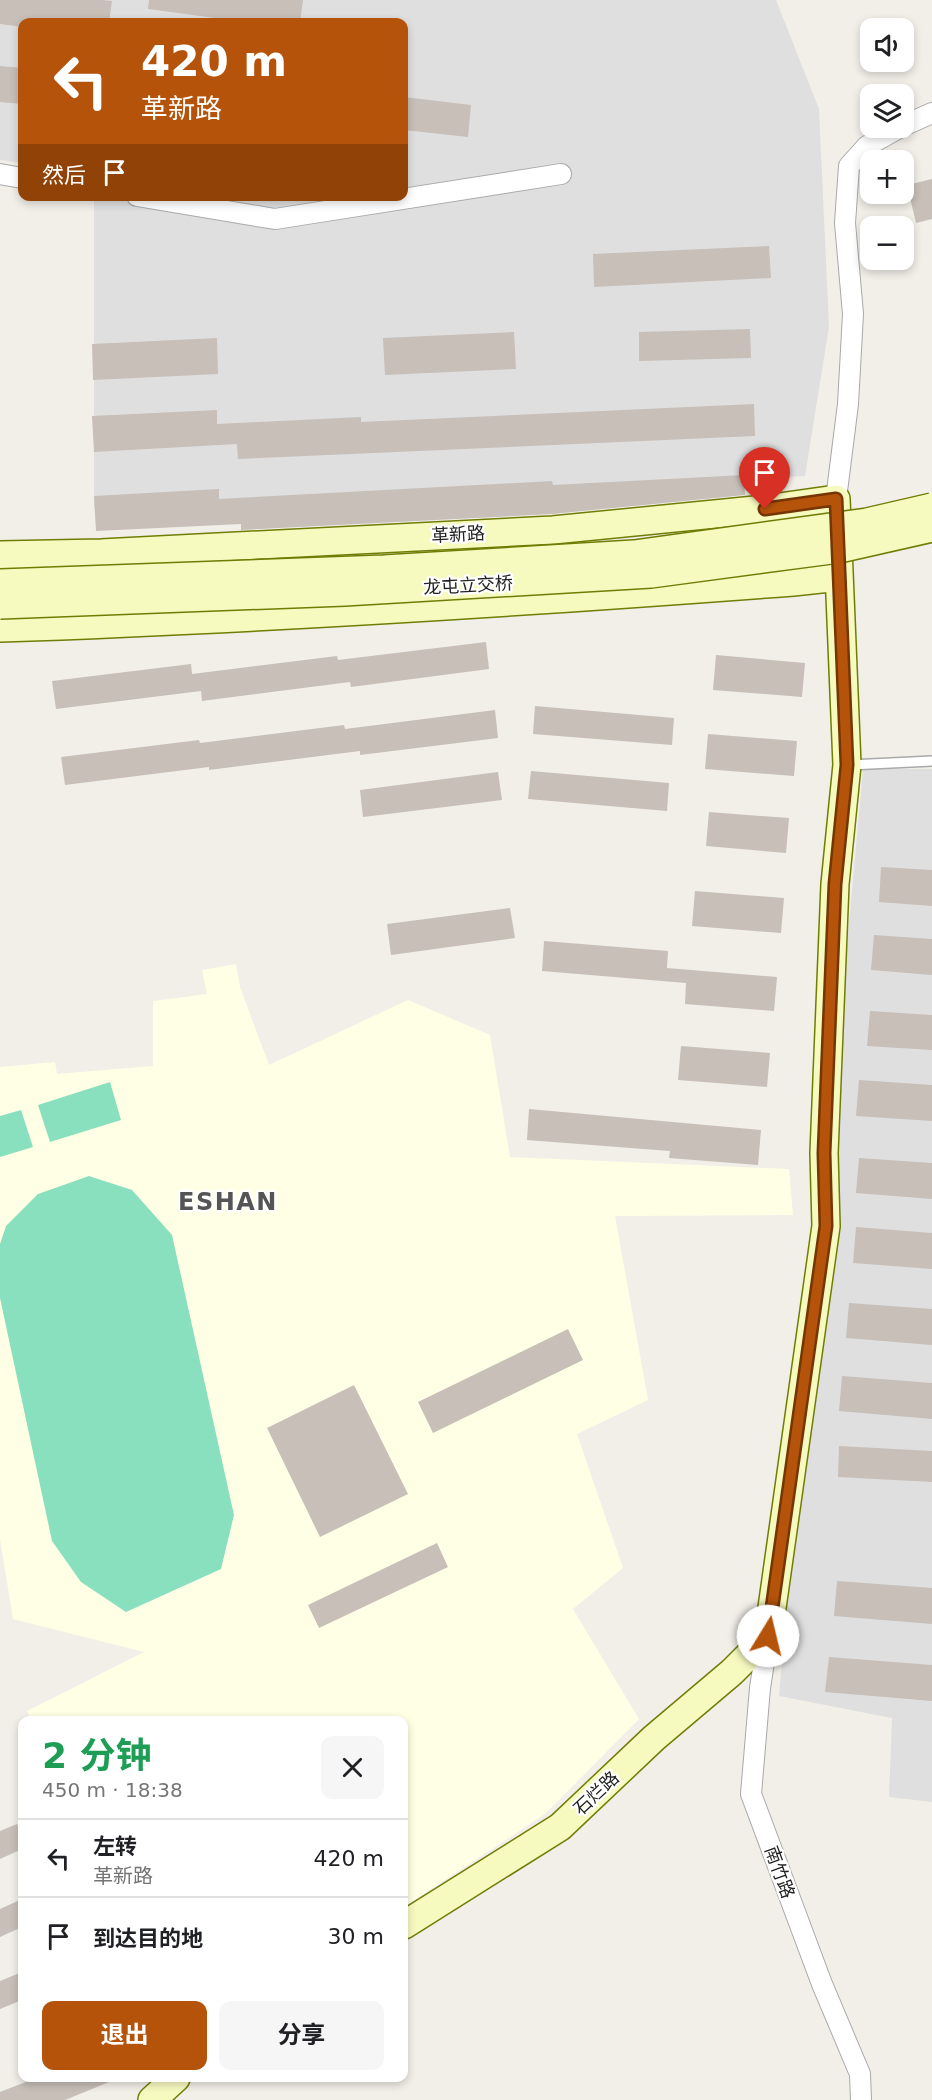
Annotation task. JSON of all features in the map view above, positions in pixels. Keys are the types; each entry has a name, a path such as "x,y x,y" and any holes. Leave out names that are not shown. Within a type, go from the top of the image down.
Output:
{"street":[{"path":"914,121 932,113"},
{"path":"768,1636 826,1226 824,1153 835,884 847,765 836,499 848,404 853,314 845,223 849,166 867,146 881,138"},
{"path":"0,174 18,177"},
{"path":"408,198 561,174"},
{"path":"167,201 275,219 389,201"},
{"name":"革新路","path":"0,555 101,553 553,530 765,509 836,499"},
{"name":"龙屯立交桥","path":"0,583 384,568 634,554 867,522 932,507"},
{"name":"龙屯立交桥","path":"0,605 345,592 651,574 838,549 932,528"},
{"path":"0,628 430,609 839,577"},
{"name":"石烂路","path":"408,1922 560,1827 654,1738 732,1672 768,1636"},
{"name":"南竹路","path":"768,1636 760,1688 751,1794 822,1984 860,2074 861,2100"},
{"path":"152,2100 172,2082"}],"lane":[{"path":"847,765 932,761"}],"shaded area":[{"path":"0,0 776,0 819,109 829,327 805,476 94,508 94,201 408,201 408,18 18,18 18,162 0,160"},
{"path":"863,769 932,769 932,1802 889,1797 892,1718 779,1696"},
{"path":"236,964 240,987 269,1065 408,1000 490,1035 510,1157 789,1169 793,1215 615,1216 648,1400 577,1434 623,1568 573,1609 639,1719 545,1814 408,1904 408,1716 29,1716 27,1711 144,1652 13,1619 0,1539 0,1067 55,1062 57,1074 153,1066 153,1001 207,994 202,970"}],"green space":[{"path":"110,1082 121,1120 50,1142 38,1105"},
{"path":"21,1110 33,1147 0,1157 0,1116"},
{"path":"89,1176 132,1190 172,1235 234,1515 221,1569 126,1612 81,1582 52,1541 0,1298 0,1244 6,1226 38,1194"}],"building":[{"path":"0,0 112,1 110,18 18,18 18,26 0,24"},
{"path":"149,0 303,0 301,18 215,18 148,9"},
{"path":"0,66 18,68 18,104 0,102"},
{"path":"408,97 471,105 468,137 408,130"},
{"path":"932,179 932,219 916,223 912,204 914,204 914,183"},
{"path":"769,246 771,278 594,287 593,254"},
{"path":"750,329 751,358 639,361 639,332"},
{"path":"514,332 516,369 385,375 383,338"},
{"path":"217,338 218,374 93,380 92,344"},
{"path":"754,404 755,436 238,459 237,444 94,452 92,416 217,410 217,424 361,417 361,422"},
{"path":"744,475 745,495 552,514 241,530 241,524 96,531 94,496 219,489 219,499 552,481 553,485"},
{"path":"486,642 489,669 351,687 350,682 202,701 201,691 56,709 52,681 191,664 192,674 337,656 338,660"},
{"path":"716,655 805,663 802,697 713,690"},
{"path":"535,706 674,718 672,745 533,734"},
{"path":"495,710 498,738 360,755 360,751 65,785 61,757 344,725 345,729"},
{"path":"708,734 797,741 794,776 705,769"},
{"path":"531,771 669,783 667,811 528,799"},
{"path":"498,772 502,800 363,817 360,790"},
{"path":"709,812 789,818 786,853 706,846"},
{"path":"881,867 932,870 932,906 879,902"},
{"path":"695,891 784,898 781,933 692,926"},
{"path":"510,908 515,938 391,955 387,924"},
{"path":"874,935 932,939 932,975 871,970"},
{"path":"544,941 668,951 667,968 777,977 774,1011 685,1004 686,983 542,971"},
{"path":"870,1011 932,1015 932,1050 867,1046"},
{"path":"681,1046 770,1053 767,1087 678,1080"},
{"path":"859,1080 932,1085 932,1121 856,1116"},
{"path":"529,1109 761,1130 758,1165 669,1158 670,1151 527,1140"},
{"path":"859,1158 932,1163 932,1199 856,1193"},
{"path":"856,1227 932,1233 932,1269 853,1263"},
{"path":"849,1303 932,1309 932,1345 846,1338"},
{"path":"568,1329 583,1360 433,1433 418,1402"},
{"path":"842,1376 932,1383 932,1419 839,1411"},
{"path":"354,1385 408,1494 320,1537 267,1428"},
{"path":"839,1446 932,1451 932,1482 838,1477"},
{"path":"437,1543 448,1567 319,1628 308,1605"},
{"path":"837,1581 932,1588 932,1624 834,1616"},
{"path":"829,1657 932,1665 932,1701 825,1692"},
{"path":"17,1824 18,1827 18,1851 0,1859 0,1831"},
{"path":"18,1901 18,1929 0,1937 0,1909"},
{"path":"18,1974 18,2002 0,2009 0,1981"},
{"path":"26,2082 109,2082 65,2100 0,2100 0,2092"}],"district":[{"name":"ESHAN","path":"228,1202"}],"route":[{"path":"765,509 836,499 847,765 835,884 824,1153 826,1226 768,1636"}]}
